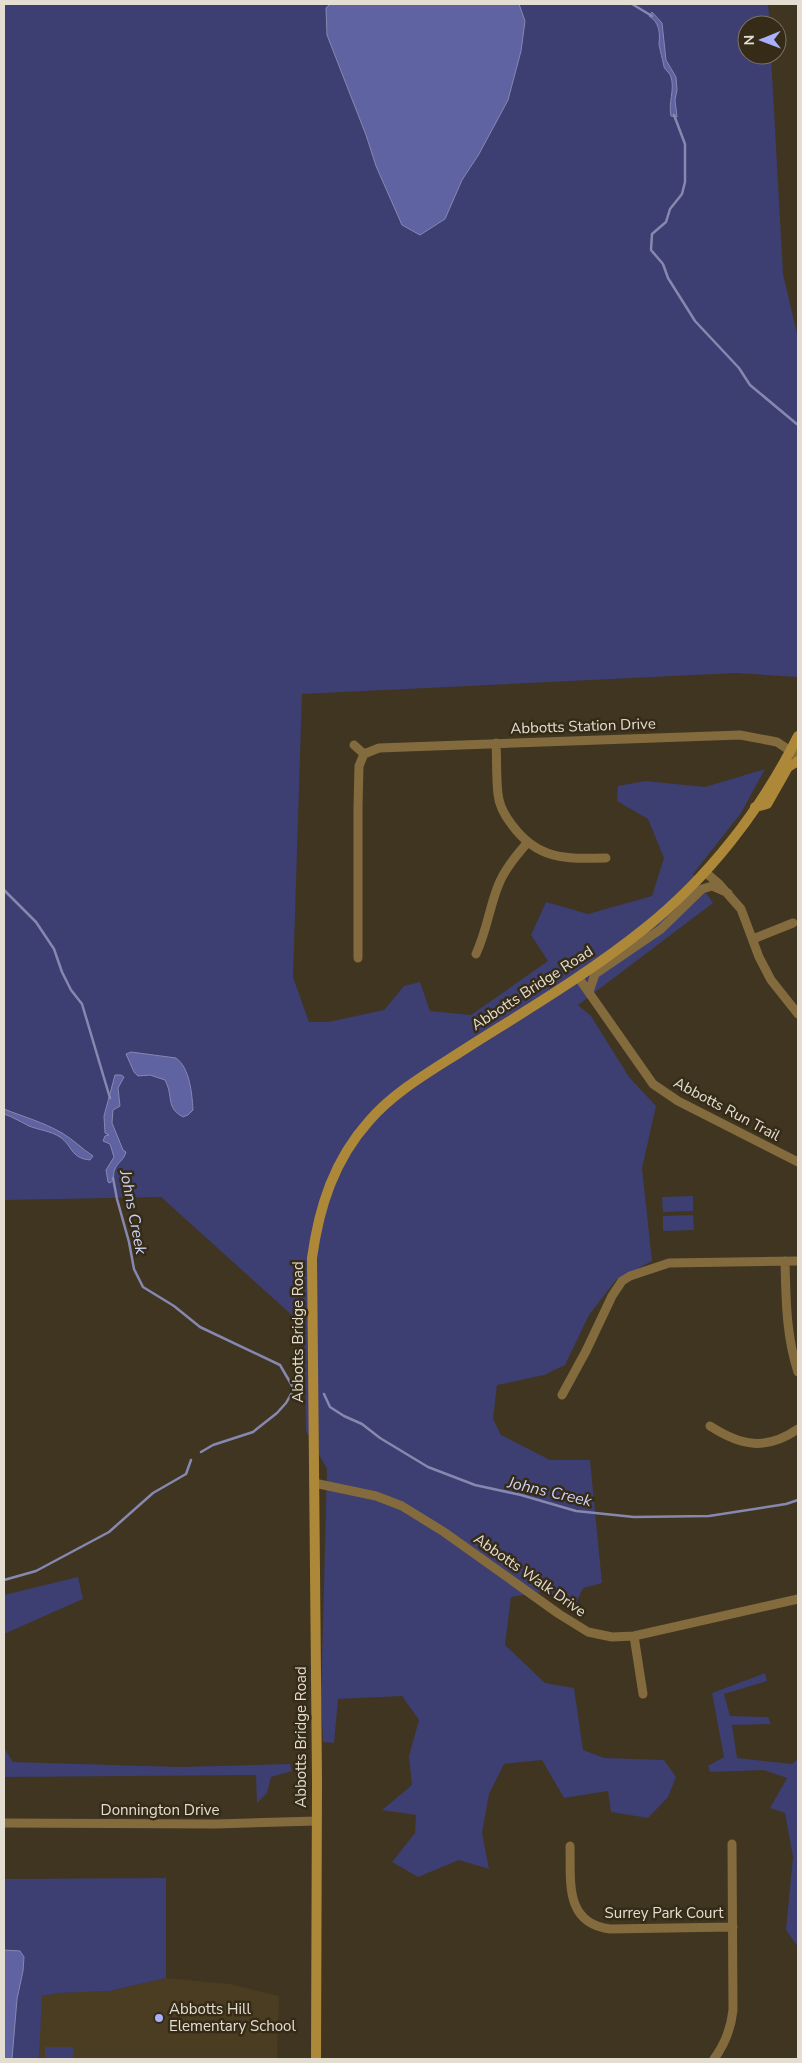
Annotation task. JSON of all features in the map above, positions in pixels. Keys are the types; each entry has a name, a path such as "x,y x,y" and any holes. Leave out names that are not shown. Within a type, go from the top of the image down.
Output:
{"main road":[{"name":"Abbotts Bridge Road","path":"316,2059 312,1258 316,1226 325,1195 335,1171 353,1141 368,1121 390,1100 426,1074 578,976 644,929 674,903 705,872 732,840 795,753 798,736"},
{"name":"Abbotts Bridge Road","path":"755,807 766,804 788,767 798,761"}],"street":[{"name":"Abbotts Station Drive","path":"364,754 379,748 740,735 777,742 795,753"},
{"path":"496,743 498,795 501,807 507,819 527,843 551,855 574,858 606,858"},
{"path":"354,745 364,754 360,759 359,766 358,958"},
{"path":"476,954 485,933 498,886 512,861 527,843"},
{"path":"705,872 741,909 759,957 771,980 798,1014"},
{"name":"Abbotts Bridge Road","path":"589,992 594,974 661,929 702,889 712,886 728,894"},
{"path":"753,939 794,924"},
{"name":"Abbotts Run Trail","path":"578,976 653,1084 678,1101 798,1162"},
{"path":"785,1261 786,1308 791,1350 798,1372"},
{"path":"562,1395 586,1351 612,1296 622,1281 639,1272 669,1263 798,1261"},
{"path":"710,1426 724,1435 751,1444 766,1444 798,1429"},
{"name":"Abbotts Walk Drive","path":"314,1484 376,1496 402,1506 444,1532 559,1614 588,1632 612,1637 634,1636 798,1599"},
{"path":"634,1636 643,1694"},
{"name":"Donnington Drive","path":"4,1823 216,1824 316,1821"},
{"path":"714,2059 723,2047 732,2021 732,1844"},
{"name":"Surrey Park Court","path":"570,1846 572,1899 580,1914 593,1925 610,1929 732,1927"}],"shaded area":[{"path":"4,4 768,4 769,15 737,15 737,65 772,65 783,274 798,338 798,677 735,673 302,694 293,977 309,1022 328,1022 384,1010 404,986 420,982 430,1011 471,1015 548,961 531,935 546,902 588,914 652,896 664,858 648,819 617,801 618,786 645,781 705,787 765,769 741,813 693,874 713,903 578,1005 591,1016 629,1077 656,1106 642,1168 652,1261 616,1280 589,1315 565,1365 544,1375 497,1385 493,1419 501,1435 550,1460 590,1460 602,1583 583,1588 572,1612 543,1592 511,1597 505,1645 545,1683 574,1688 583,1750 604,1758 664,1760 676,1777 668,1797 648,1818 611,1812 608,1791 564,1798 542,1760 504,1764 489,1794 482,1833 489,1869 459,1860 418,1877 392,1862 415,1833 416,1815 382,1810 412,1785 409,1756 419,1720 402,1696 338,1699 334,1743 323,1742 321,1699 327,1469 306,1431 304,1326 161,1197 4,1200"},
{"path":"693,1196 693,1211 663,1212 662,1197"},
{"path":"693,1215 694,1230 663,1231 663,1216"},
{"path":"78,1577 83,1599 4,1634 4,1595"},
{"path":"765,1673 767,1681 724,1694 730,1716 768,1717 771,1724 732,1725 737,1758 792,1764 798,1759 798,1947 786,1930 793,1857 785,1813 770,1808 787,1778 764,1770 710,1772 708,1766 724,1757 712,1693"},
{"path":"4,1748 13,1762 179,1767 290,1764 292,1771 271,1777 267,1793 257,1803 256,1775 4,1777"},
{"path":"166,1878 166,1978 110,1991 59,1993 42,1996 39,2059 4,2059 4,1879"},
{"name":"Abbotts Hill Elementary School","path":"166,1978 229,1984 279,1996 277,2059 39,2059 41,1996 59,1993 110,1991"},
{"path":"45,2047 74,2047 73,2059 45,2059"}],"water":[{"path":"330,4 519,4 525,21 521,51 508,100 479,154 462,180 445,219 420,235 402,225 376,166 327,35 326,8"},
{"path":"652,12 662,23 666,60 676,77 677,90 675,100 677,117 671,116 672,82 664,67 658,28 649,16"},
{"path":"131,1052 176,1058 181,1062 191,1089 193,1110 188,1115 183,1117 174,1109 165,1080 150,1075 138,1076 134,1072 126,1054"},
{"path":"115,1075 124,1077 118,1088 120,1106 113,1110 112,1123 123,1150 126,1152 115,1169 113,1180 110,1183 108,1182 106,1170 114,1157 110,1144 103,1141 105,1136 109,1135 105,1133 104,1116"},
{"path":"4,1109 55,1129 93,1156 90,1160 79,1157 60,1137 29,1126 4,1114"},
{"path":"4,1950 20,1951 24,1957 17,1999 12,2059 4,2059"}],"waterway":[{"path":"632,4 652,16"},
{"path":"674,115 685,144 685,182 682,194 670,209 666,222 652,234 651,250 663,264 668,278 695,321 739,368 750,385 798,425"},
{"name":"Johns Creek","path":"4,890 36,922 54,949 71,990 82,1004 110,1098"},
{"name":"Johns Creek","path":"113,1178 134,1269 143,1287 174,1306 200,1327 280,1365 294,1389"},
{"name":"Johns Creek","path":"294,1389 300,1389"},
{"path":"201,1452 213,1445 253,1432 277,1413 286,1403 294,1389"},
{"name":"Johns Creek","path":"324,1394 330,1407 362,1424 380,1438 428,1467 475,1485 521,1495 576,1511 634,1517 709,1516 786,1504 798,1500"},
{"path":"4,1580 36,1571 109,1532 153,1493 186,1474 191,1460"}],"place":[{"name":"Abbotts Hill Elementary School","path":"159,2018"}]}
